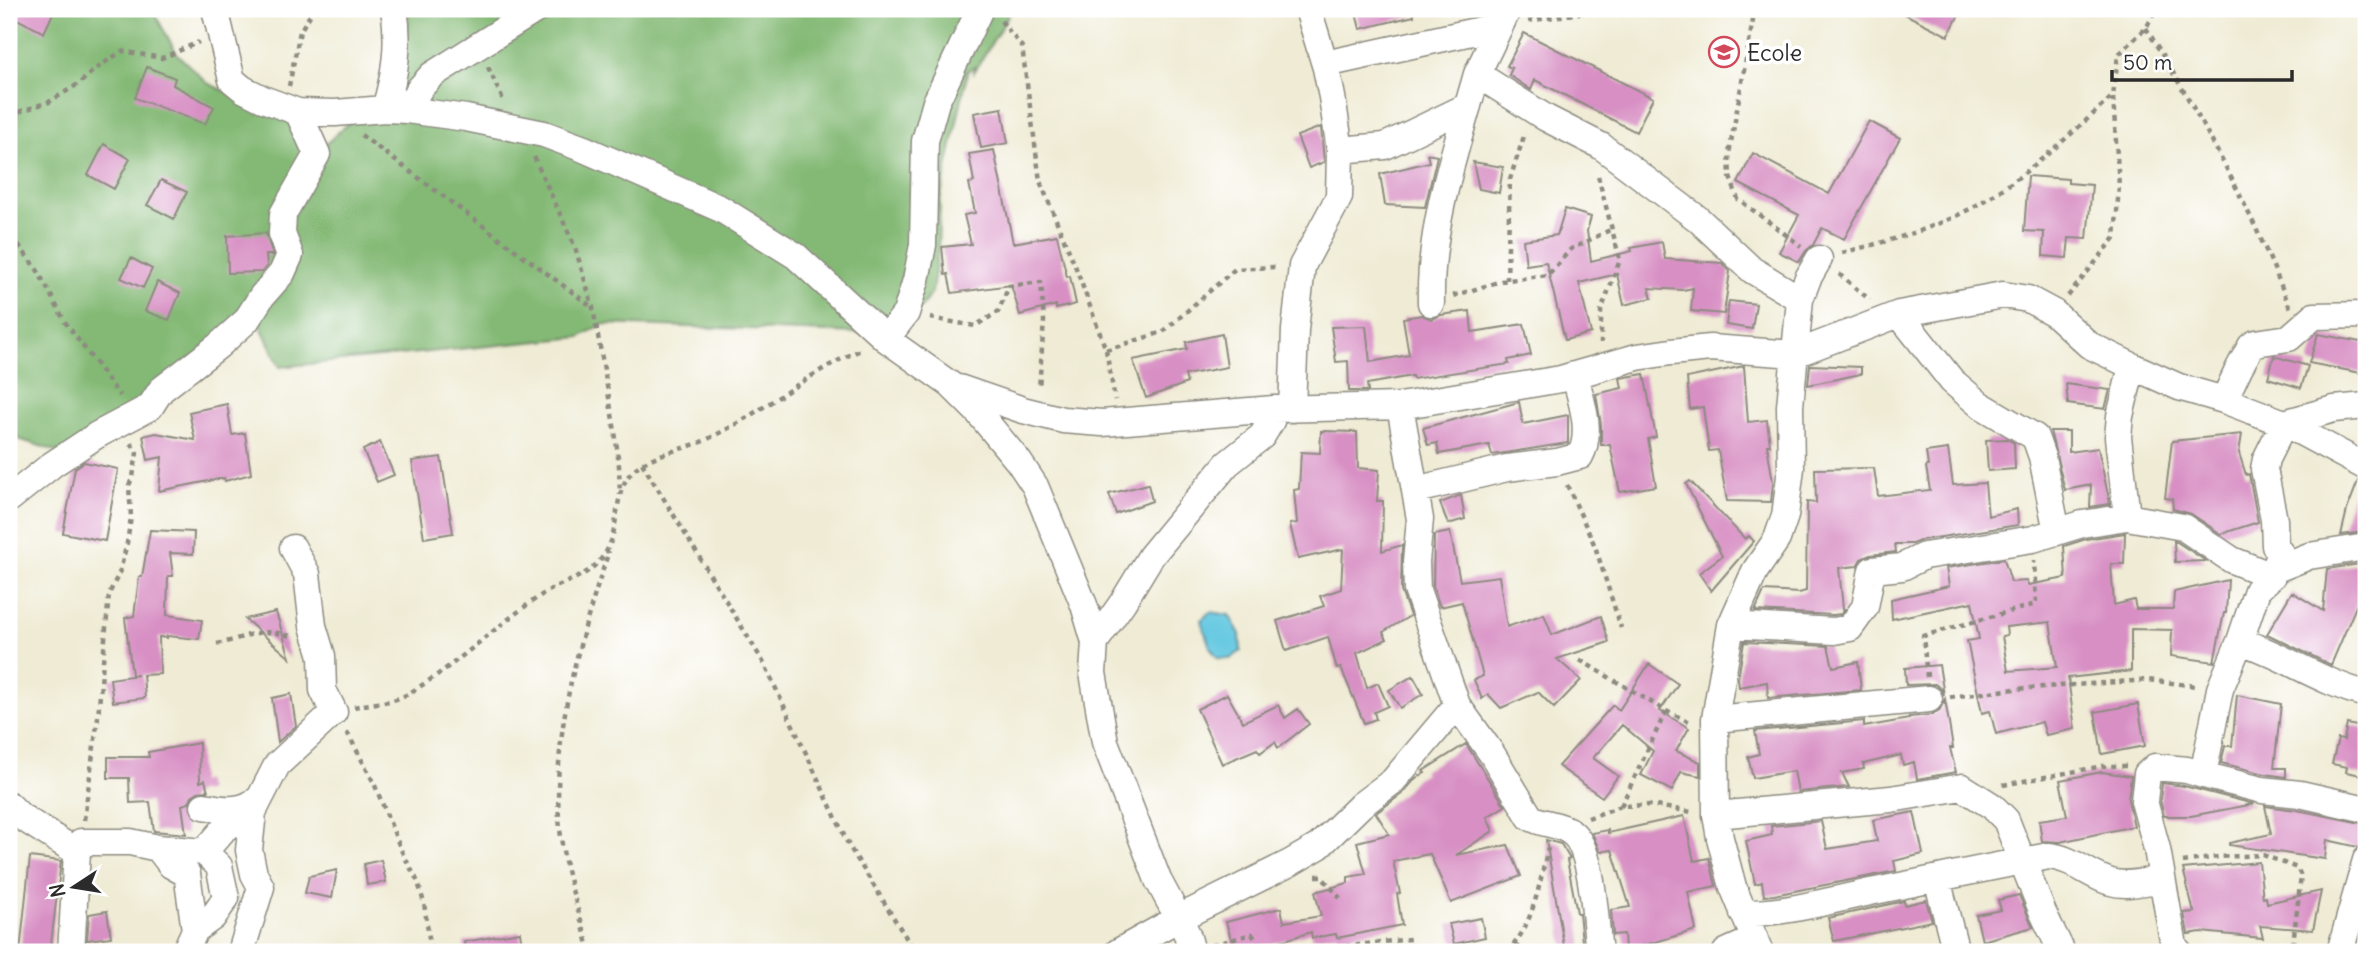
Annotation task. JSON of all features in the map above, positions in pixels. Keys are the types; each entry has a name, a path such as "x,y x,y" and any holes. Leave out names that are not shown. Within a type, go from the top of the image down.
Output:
{"street":[{"path":"394,9 398,36 396,110"},
{"path":"396,110 432,75 537,9"},
{"path":"1095,642 1151,556 1227,464 1262,436 1270,421 1283,409 1303,266 1339,197 1340,150 1325,64 1308,9"},
{"path":"886,340 906,313 923,245 925,141 936,102 990,14"},
{"path":"1325,64 1504,17"},
{"path":"1431,303 1434,241 1448,174 1478,74 1504,17"},
{"path":"218,21 232,80 253,94 290,109 335,113 396,110 466,118 544,134 721,209 796,256 886,340 951,385 978,412 1035,486 1084,606 1095,642 1095,687 1105,742 1158,880 1179,918 1185,951"},
{"path":"1478,74 1533,109 1601,146 1698,219 1752,271 1800,299"},
{"path":"1340,150 1385,146 1468,106"},
{"path":"9,499 52,464 97,435 142,411 161,390 246,321 262,296 282,273 290,256 282,233 283,214 317,154 290,109"},
{"path":"1726,952 1757,946 1727,865 1716,815 1715,726 1731,625 1755,571 1777,539 1784,516 1791,468 1790,406 1800,299 1819,259"},
{"path":"951,385 1037,414 1063,420 1102,423 1283,409 1400,406 1575,376 1637,357 1710,348 1795,354 1899,314 2003,295 2028,299 2054,313 2089,345 2132,366 2179,387 2224,400 2284,423 2366,467"},
{"path":"1899,314 1952,381 1979,404 2035,437 2042,457 2045,535"},
{"path":"2224,400 2250,346 2261,340 2285,340 2314,316 2366,315"},
{"path":"2127,517 2118,437 2120,416 2132,366"},
{"path":"1416,490 1507,468 1557,462 1580,456 1585,441 1585,420 1575,376"},
{"path":"1400,406 1420,519 1416,562 1417,590 1457,705 1492,754 1524,811 1534,820 1570,831 1582,845 1594,904 1599,952"},
{"path":"2203,775 2220,689 2257,590 2273,573 2281,554 2275,546 2274,520 2264,469 2266,459 2284,423 2334,409 2366,406"},
{"path":"1731,625 1834,631 1850,628 1865,607 1872,570 1902,567 1928,555 2045,535 2082,524 2127,517 2183,527 2232,560 2273,573 2309,556 2366,547"},
{"path":"241,952 261,887 254,874 249,850 257,805 277,765 334,712 323,690 320,649 313,626 307,574 293,548"},
{"path":"2240,640 2264,648 2350,690 2366,694"},
{"path":"1715,726 1929,699"},
{"path":"1118,952 1319,846 1361,805 1393,781 1457,705"},
{"path":"2179,952 2174,946 2144,801 2147,774 2155,766 2187,770 2262,790 2300,794 2366,809"},
{"path":"1716,815 1891,799 1957,787 1970,791 1992,806 2006,820 2043,913 2062,952"},
{"path":"9,805 20,816 79,847 130,842 158,848 204,852 219,866 226,898 213,917 190,941"},
{"path":"204,806 224,810 257,805"},
{"path":"204,852 225,828 257,805"},
{"path":"71,952 79,847"},
{"path":"158,848 172,864 187,874 190,941"},
{"path":"1744,913 1800,909 2049,856 2059,857 2110,882 2162,879"},
{"path":"2340,952 2366,860"},
{"path":"1937,879 1956,952"}],"path":[{"path":"290,109 300,31 314,9"},
{"path":"1504,17 1606,9"},
{"path":"1755,9 1729,154 1730,177 1738,199 1878,305 1899,314"},
{"path":"2054,313 2116,238 2119,186 2113,97 2118,55 2146,28 2157,9"},
{"path":"990,14 1022,47 1040,181 1106,350 1119,422"},
{"path":"9,115 49,102 80,83 122,51 162,58 218,21"},
{"path":"2146,28 2189,97 2275,270 2298,328"},
{"path":"492,36 485,59 492,80 522,130 575,247 593,308 615,431 620,497"},
{"path":"1819,259 1900,238 1964,212 2027,172 2113,97"},
{"path":"1507,280 1510,178 1533,109"},
{"path":"335,113 593,308"},
{"path":"1589,140 1620,260 1601,311 1600,368"},
{"path":"9,227 14,239 38,271 65,322 118,395 142,411 127,438 137,453 129,485 130,531 120,571 109,594 98,717 79,847"},
{"path":"1431,303 1507,280 1548,275 1571,249 1612,229"},
{"path":"1106,350 1163,332 1234,269 1303,266"},
{"path":"906,313 975,326 998,312 1009,286 1041,282 1044,321 1037,414"},
{"path":"590,952 567,873 562,844 558,809 563,727 590,607 613,540 620,497 628,475 642,463 703,441 852,354 886,340"},
{"path":"1557,462 1595,545 1622,628"},
{"path":"642,463 765,665 849,846 915,952"},
{"path":"2045,535 2036,604 1923,636 1929,699 2015,689 2148,680 2220,689"},
{"path":"431,952 418,882 401,850 357,746 334,712 403,697 442,670 496,626 546,592 583,576 604,555 613,540"},
{"path":"217,644 244,639 259,631 277,632 320,649"},
{"path":"1580,660 1665,711 1715,726"},
{"path":"1621,806 1665,711"},
{"path":"1970,791 2103,766 2155,766"},
{"path":"1506,952 1515,945 1535,903 1557,826 1621,806 1650,805 1716,815"},
{"path":"2162,879 2173,864 2218,857 2263,855 2297,868 2301,876 2292,952"},
{"path":"1185,951 1252,934 1264,952"},
{"path":"1326,952 1348,946 1410,939 1412,952"},
{"path":"1515,945 1525,952"}],"green space":[{"path":"9,9 152,9 177,54 207,83 284,118 326,144 394,79 407,39 409,9 1012,9 973,74 975,67 968,70 940,201 938,250 932,292 911,321 889,334 603,324 580,337 280,367 247,297 220,349 65,454 9,436"}],"water":[{"path":"1210,612 1229,615 1240,634 1241,651 1230,659 1218,658 1210,647 1201,620"}],"building":[{"path":"9,9 55,9 44,33 9,15"},
{"path":"1355,9 1413,9 1414,16 1360,29"},
{"path":"1895,9 1962,9 1948,36"},
{"path":"1524,33 1653,98 1636,132 1535,80 1531,90 1509,75 1512,68 1507,66"},
{"path":"147,67 175,78 173,85 214,107 205,124 135,98"},
{"path":"1002,108 1008,143 981,148 974,113"},
{"path":"1869,121 1900,138 1844,239 1822,228 1799,262 1779,252 1799,215 1738,183 1753,153 1829,194"},
{"path":"1321,127 1324,162 1309,168 1297,136"},
{"path":"104,144 130,159 114,189 88,175"},
{"path":"994,150 1013,243 1057,235 1076,304 1056,309 1056,305 1020,315 1011,285 952,293 948,274 945,275 942,247 971,244 964,215 975,213 969,183 974,182 969,154"},
{"path":"1427,154 1437,156 1425,207 1385,205 1380,174 1429,162"},
{"path":"1473,162 1503,167 1499,193 1479,189"},
{"path":"2028,176 2068,179 2068,183 2092,185 2087,239 2069,238 2067,258 2043,256 2044,232 2024,231"},
{"path":"161,180 187,192 174,219 147,205"},
{"path":"1565,209 1591,217 1587,231 1591,261 1632,251 1631,248 1662,242 1665,259 1722,263 1730,271 1724,314 1691,311 1693,288 1649,288 1652,298 1624,305 1617,274 1579,283 1591,333 1565,340 1546,262 1526,265 1523,240 1557,235"},
{"path":"266,233 273,255 266,255 267,266 262,272 228,273 227,236"},
{"path":"131,258 152,269 143,288 121,278"},
{"path":"157,282 180,293 169,320 145,311"},
{"path":"1729,301 1756,304 1752,329 1726,325"},
{"path":"1470,311 1472,332 1524,324 1531,355 1508,360 1509,364 1413,379 1412,376 1367,384 1368,391 1349,391 1348,361 1336,362 1331,327 1366,326 1370,362 1409,355 1403,318 1422,315 1431,319"},
{"path":"1222,334 1227,367 1185,375 1187,383 1146,398 1133,360 1187,349 1186,342"},
{"path":"2318,334 2366,343 2366,374 2309,363"},
{"path":"2274,356 2308,366 2301,388 2268,378"},
{"path":"1810,365 1861,367 1861,374 1808,385"},
{"path":"1744,366 1748,422 1767,420 1770,445 1767,445 1773,482 1771,502 1727,501 1718,450 1709,451 1703,407 1690,409 1687,378"},
{"path":"1644,374 1656,437 1648,439 1656,486 1620,492 1610,445 1601,445 1596,394 1622,388 1620,378"},
{"path":"2066,384 2110,390 2105,409 2068,404"},
{"path":"1519,402 1523,424 1568,415 1568,443 1492,455 1489,445 1439,454 1437,443 1428,445 1423,428"},
{"path":"227,404 232,435 245,433 251,474 225,481 224,478 159,491 162,457 148,460 143,436 156,433 195,440 189,412"},
{"path":"1321,431 1357,432 1358,468 1379,470 1377,501 1383,501 1382,551 1402,545 1401,591 1410,616 1383,632 1387,639 1357,653 1367,688 1378,683 1388,706 1374,712 1376,719 1364,723 1341,668 1337,669 1328,637 1286,651 1277,621 1324,606 1320,596 1341,589 1343,549 1298,559 1290,524 1297,523 1294,490 1299,489 1301,452 1320,453"},
{"path":"2050,431 2069,431 2069,452 2098,448 2110,504 2090,507 2091,485 2065,490"},
{"path":"2242,434 2239,453 2246,475 2249,474 2258,522 2221,534 2191,514 2173,509 2172,499 2165,498 2172,441"},
{"path":"2007,439 2014,443 2015,469 1988,471 1986,440"},
{"path":"380,442 394,475 377,482 363,450"},
{"path":"1948,449 1953,485 1985,483 1988,516 2017,509 2018,525 1922,540 1912,544 1895,544 1896,552 1870,555 1861,559 1857,566 1839,568 1845,609 1841,614 1755,611 1764,591 1806,591 1807,502 1816,503 1815,469 1874,468 1878,496 1930,490 1926,452"},
{"path":"441,457 453,533 424,538 412,461"},
{"path":"84,462 118,469 105,541 63,533 75,468"},
{"path":"1690,481 1745,539 1749,536 1754,541 1711,591 1699,573 1722,556 1686,484"},
{"path":"2358,481 2366,483 2366,532 2341,535 2347,510"},
{"path":"1148,484 1152,501 1116,514 1109,494"},
{"path":"1461,495 1465,519 1448,524 1440,503"},
{"path":"150,530 194,532 193,554 170,553 173,576 168,576 167,615 202,620 199,639 159,637 160,674 143,675 145,698 113,702 110,679 138,675 132,675 125,618 134,616 139,577 142,577"},
{"path":"1450,532 1460,581 1499,576 1507,627 1544,614 1552,635 1601,616 1609,642 1557,659 1581,680 1554,708 1538,692 1501,708 1488,694 1482,699 1474,680 1483,676 1462,602 1440,607 1433,587 1434,535"},
{"path":"2125,533 2124,564 2111,564 2114,605 2134,600 2136,609 2173,609 2174,592 2228,580 2226,613 2214,662 2171,656 2172,630 2131,629 2131,671 2068,678 2075,729 2046,735 2042,722 1996,734 1990,711 1982,713 1967,641 1979,639 1972,602 1892,619 1891,599 1949,586 1946,568 2004,559 2011,582 2027,581 2028,585 2066,578 2064,546 2086,539","holes":["2050,622 2057,667 2008,671 2002,636 2007,635 2006,627"]},
{"path":"2174,541 2177,542 2206,561 2175,562"},
{"path":"2366,563 2366,583 2331,665 2267,634 2292,592 2323,611 2327,569"},
{"path":"276,612 290,658 245,619"},
{"path":"1744,642 1828,646 1833,667 1858,662 1861,690 1768,698 1767,682 1739,687"},
{"path":"1649,664 1678,684 1660,711 1689,728 1676,751 1700,762 1700,776 1681,772 1672,791 1641,775 1653,751 1622,725 1593,758 1618,776 1602,797 1558,766 1613,705 1619,710"},
{"path":"1939,665 1944,695 1935,684 1906,685 1905,668"},
{"path":"1413,676 1423,694 1400,708 1389,690"},
{"path":"291,694 296,726 278,742 272,698"},
{"path":"1227,694 1243,722 1278,705 1285,718 1298,709 1309,724 1278,748 1275,742 1260,753 1257,749 1222,764 1197,709"},
{"path":"2237,695 2281,704 2274,768 2286,768 2286,777 2221,763 2225,746 2232,746"},
{"path":"1945,699 1953,748 1950,748 1956,772 1917,779 1914,762 1903,765 1901,755 1863,764 1864,769 1842,773 1849,787 1798,792 1794,771 1753,778 1748,757 1759,754 1755,731 1864,721 1864,727 1931,715 1939,711"},
{"path":"2138,704 2145,746 2102,754 2095,712"},
{"path":"2347,724 2366,728 2366,776 2346,772 2347,767 2332,764 2338,739 2344,740"},
{"path":"199,743 200,782 205,780 208,791 198,792 192,796 189,803 182,805 186,834 154,831 150,802 130,803 129,778 108,778 108,757 149,757 148,752"},
{"path":"1466,744 1505,806 1487,817 1493,831 1456,855 1508,845 1521,876 1451,903 1430,854 1393,861 1400,893 1397,894 1402,925 1337,938 1336,934 1312,938 1311,932 1245,952 1235,952 1226,922 1281,908 1284,922 1321,916 1315,892 1348,883 1348,877 1366,874 1357,842 1389,834 1376,813 1403,793 1416,778 1425,773 1423,771"},
{"path":"2102,772 2131,776 2128,800 2134,826 2060,842 2042,841 2039,820 2067,816 2060,780"},
{"path":"2162,783 2254,804 2191,816 2164,816 2160,800"},
{"path":"2265,806 2366,824 2366,845 2358,847 2327,840 2325,859 2229,845 2271,834"},
{"path":"1914,812 1923,854 1894,861 1896,871 1764,896 1762,882 1755,884 1746,841 1772,835 1771,826 1821,821 1827,849 1877,841 1873,820"},
{"path":"1684,816 1694,861 1709,858 1716,886 1688,892 1696,930 1625,951 1624,934 1613,935 1611,910 1630,907 1612,850 1600,852 1592,833 1608,830 1608,833"},
{"path":"1546,840 1561,844 1570,859 1567,860 1579,913 1583,952 1565,952"},
{"path":"30,857 61,861 50,952 20,952"},
{"path":"381,860 386,882 367,885 364,864"},
{"path":"2259,862 2263,898 2266,897 2267,903 2321,891 2313,930 2260,926 2263,938 2201,932 2188,934 2184,913 2194,912 2183,869"},
{"path":"337,870 332,898 305,893 309,876"},
{"path":"2019,895 2033,927 1982,941 1976,915 2001,910 1998,900"},
{"path":"1926,900 1932,921 1834,941 1828,918 1904,901 1905,905"},
{"path":"107,911 111,937 87,940 89,914"},
{"path":"1481,918 1485,937 1454,944 1449,924"},
{"path":"520,932 523,952 465,952 464,942"}],"place":[{"name":"Ecole","path":"1724,52"}]}
